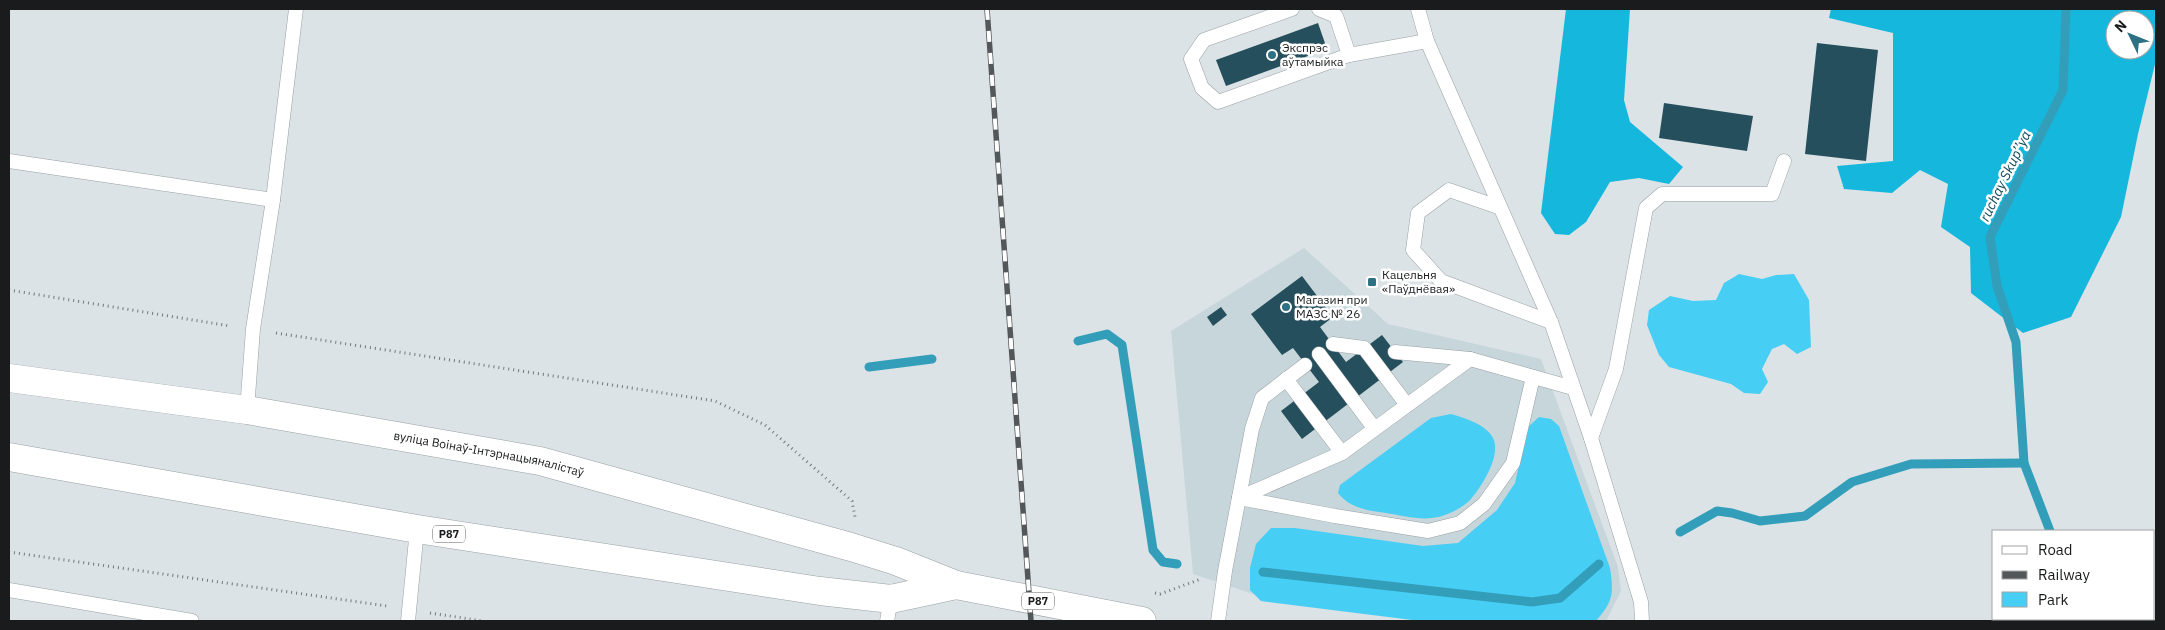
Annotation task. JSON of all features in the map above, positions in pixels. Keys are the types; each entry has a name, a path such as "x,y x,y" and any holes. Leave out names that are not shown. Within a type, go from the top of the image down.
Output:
{"main road":[{"name":"вуліца Воінаў-Інтэрнацыяналістаў","path":"9,378 247,410 540,461 896,561 956,585 1127,620"},
{"name":"вуліца Воінаў-Інтэрнацыяналістаў","path":"9,456 417,529 820,591 889,610 956,585"},
{"path":"889,610 896,561"}],"lane":[{"path":"247,410 253,329 273,200 296,9"},
{"path":"1292,9 1204,40 1192,60 1202,88 1218,102 1349,55 1427,41"},
{"path":"1318,9 1336,16 1349,55"},
{"path":"1418,9 1427,41 1498,206 1551,322 1591,438 1641,602 1642,621"},
{"path":"9,161 273,200"},
{"path":"1591,438 1616,369 1646,208 1662,194 1772,194 1784,161"},
{"path":"1498,206 1449,190 1418,213 1413,250 1441,281 1551,322"},
{"path":"1333,344 1364,348 1407,405"},
{"path":"1395,352 1470,359 1573,388"},
{"path":"1319,354 1374,428"},
{"path":"1239,498 1342,453 1470,359"},
{"path":"1218,621 1225,571 1252,429 1262,398 1305,365"},
{"path":"1239,498 1428,531 1460,523 1484,504 1513,463 1533,376"},
{"path":"1286,379 1342,453"},
{"path":"409,615 417,529"},
{"path":"9,590 192,621"}],"path":[{"path":"9,290 715,401 765,425 852,501 856,525"},
{"path":"9,552 409,615 483,621"},
{"path":"1151,592 1160,594 1225,571"}],"shaded area":[{"path":"1566,9 1630,9 1624,100 1630,122 1683,167 1669,184 1639,178 1610,182 1586,222 1569,235 1555,234 1541,213"},
{"path":"1831,9 2156,9 2156,60 2121,217 2071,317 2023,333 1971,293 1970,247 1941,227 1948,184 1920,170 1892,193 1844,189 1837,166 1893,161 1893,33 1829,18"},
{"path":"1304,248 1388,324 1541,359 1618,567 1621,591 1606,621 1446,621 1268,599 1193,574 1171,331"}],"green space":[{"path":"1739,274 1762,279 1776,275 1794,274 1809,300 1811,347 1797,354 1784,344 1772,349 1762,369 1768,382 1760,394 1744,393 1731,384 1669,367 1659,355 1647,325 1649,310 1670,296 1693,301 1716,300 1724,283"},
{"path":"1451,414 1480,425 1490,433 1495,445 1493,462 1480,488 1462,506 1437,517 1415,518 1360,508 1348,502 1338,493 1340,485 1431,418"},
{"path":"1539,417 1551,419 1559,426 1610,568 1611,597 1606,608 1596,621 1420,621 1261,601 1250,590 1250,568 1256,544 1271,528 1295,528 1423,546 1458,543 1497,510 1515,483 1528,427"}],"building":[{"name":"Экспрэс аўтамыйка","path":"1318,23 1327,49 1226,86 1216,60"},
{"path":"1817,43 1878,50 1866,161 1805,154"},
{"path":"1664,103 1753,116 1747,151 1659,138"},
{"path":"1302,276 1333,317 1320,327 1346,362 1382,335 1403,362 1302,439 1281,411 1319,382 1293,348 1282,355 1251,314"},
{"path":"1221,307 1227,315 1213,326 1207,317"}],"waterway":[{"name":"ruchay Skup’’ya","path":"2050,530 2024,463 2016,342 1997,286 1990,237 2063,90 2066,9"},
{"path":"1078,341 1107,334 1122,345 1153,550 1163,562 1177,564"},
{"path":"869,367 932,359"},
{"path":"1680,532 1717,511 1760,521 1805,516 1852,482 1911,464 2024,463"},
{"path":"1263,572 1532,602 1560,598 1599,564"}],"railway":[{"path":"987,9 1031,621"}],"place":[{"name":"Экспрэс аўтамыйка","path":"1272,55"},
{"name":"Кацельня «Паўднёвая»","path":"1372,282"},
{"name":"Магазин при МАЗС № 26","path":"1286,307"}]}
